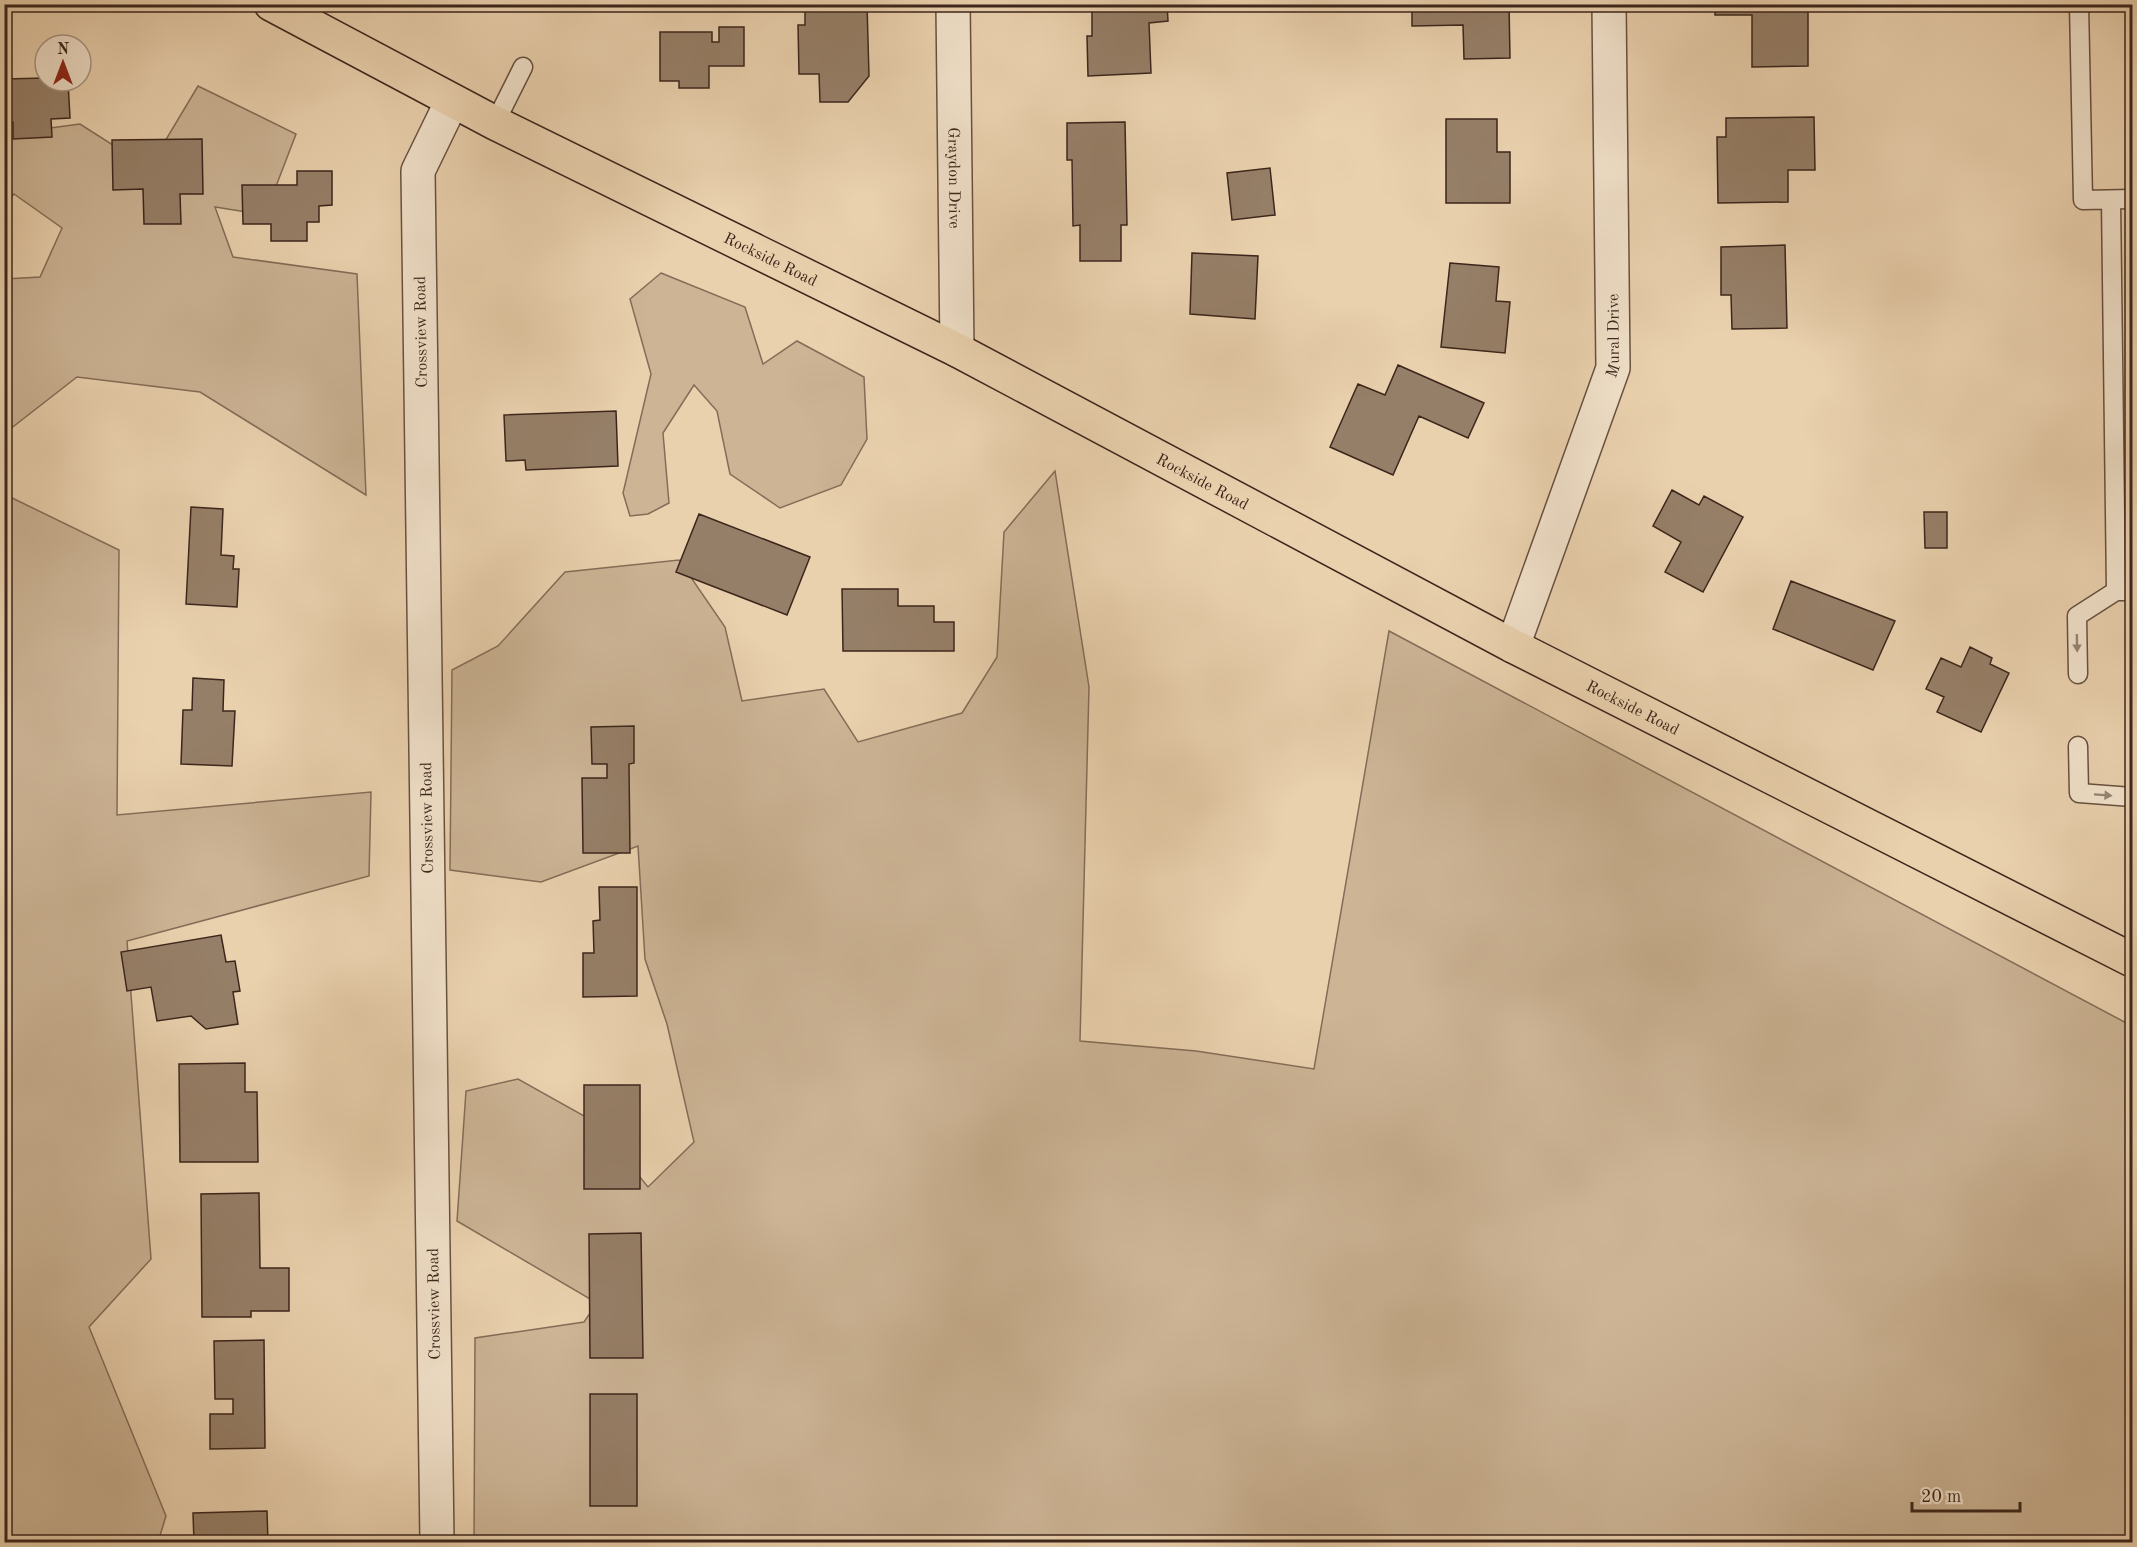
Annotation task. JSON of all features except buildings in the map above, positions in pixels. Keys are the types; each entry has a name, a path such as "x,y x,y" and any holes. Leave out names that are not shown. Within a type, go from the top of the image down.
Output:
{"main road":[{"name":"Rockside Road","path":"271,4 495,123 957,350 1513,646 2133,960"}],"street":[{"name":"Graydon Drive","path":"953,4 957,350"},
{"name":"Mural Drive","path":"1513,646 1613,368 1609,4"},
{"name":"Crossview Road","path":"437,1542 418,171 452,101"}],"lane":[{"path":"2079,4 2083,200 2133,199"},
{"path":"495,123 523,67"},
{"path":"2078,674 2077,616 2124,591 2111,200"},
{"path":"2079,746 2079,793 2133,797"}],"shaded area":[{"path":"198,86 296,134 265,215 215,207 233,257 357,274 366,495 200,392 77,377 5,433 5,279 40,277 62,228 14,194 5,205 5,134 80,124 149,168"},
{"path":"661,273 745,307 763,364 797,341 864,377 867,439 841,485 780,508 730,474 717,411 694,385 663,433 669,503 648,514 630,516 623,493 651,374 630,299"},
{"path":"1055,471 1089,687 1080,1041 1196,1051 1314,1069 1389,631 2132,1026 2132,1542 474,1542 475,1338 584,1322 597,1303 457,1221 466,1091 518,1079 595,1122 648,1187 694,1142 667,1024 645,959 638,846 541,882 450,870 452,670 498,646 565,572 679,560 725,627 742,701 824,689 858,742 962,713 997,657 1004,532"},
{"path":"4,494 119,550 117,815 371,792 369,876 127,941 151,1259 89,1327 166,1516 158,1542 5,1542"}]}
